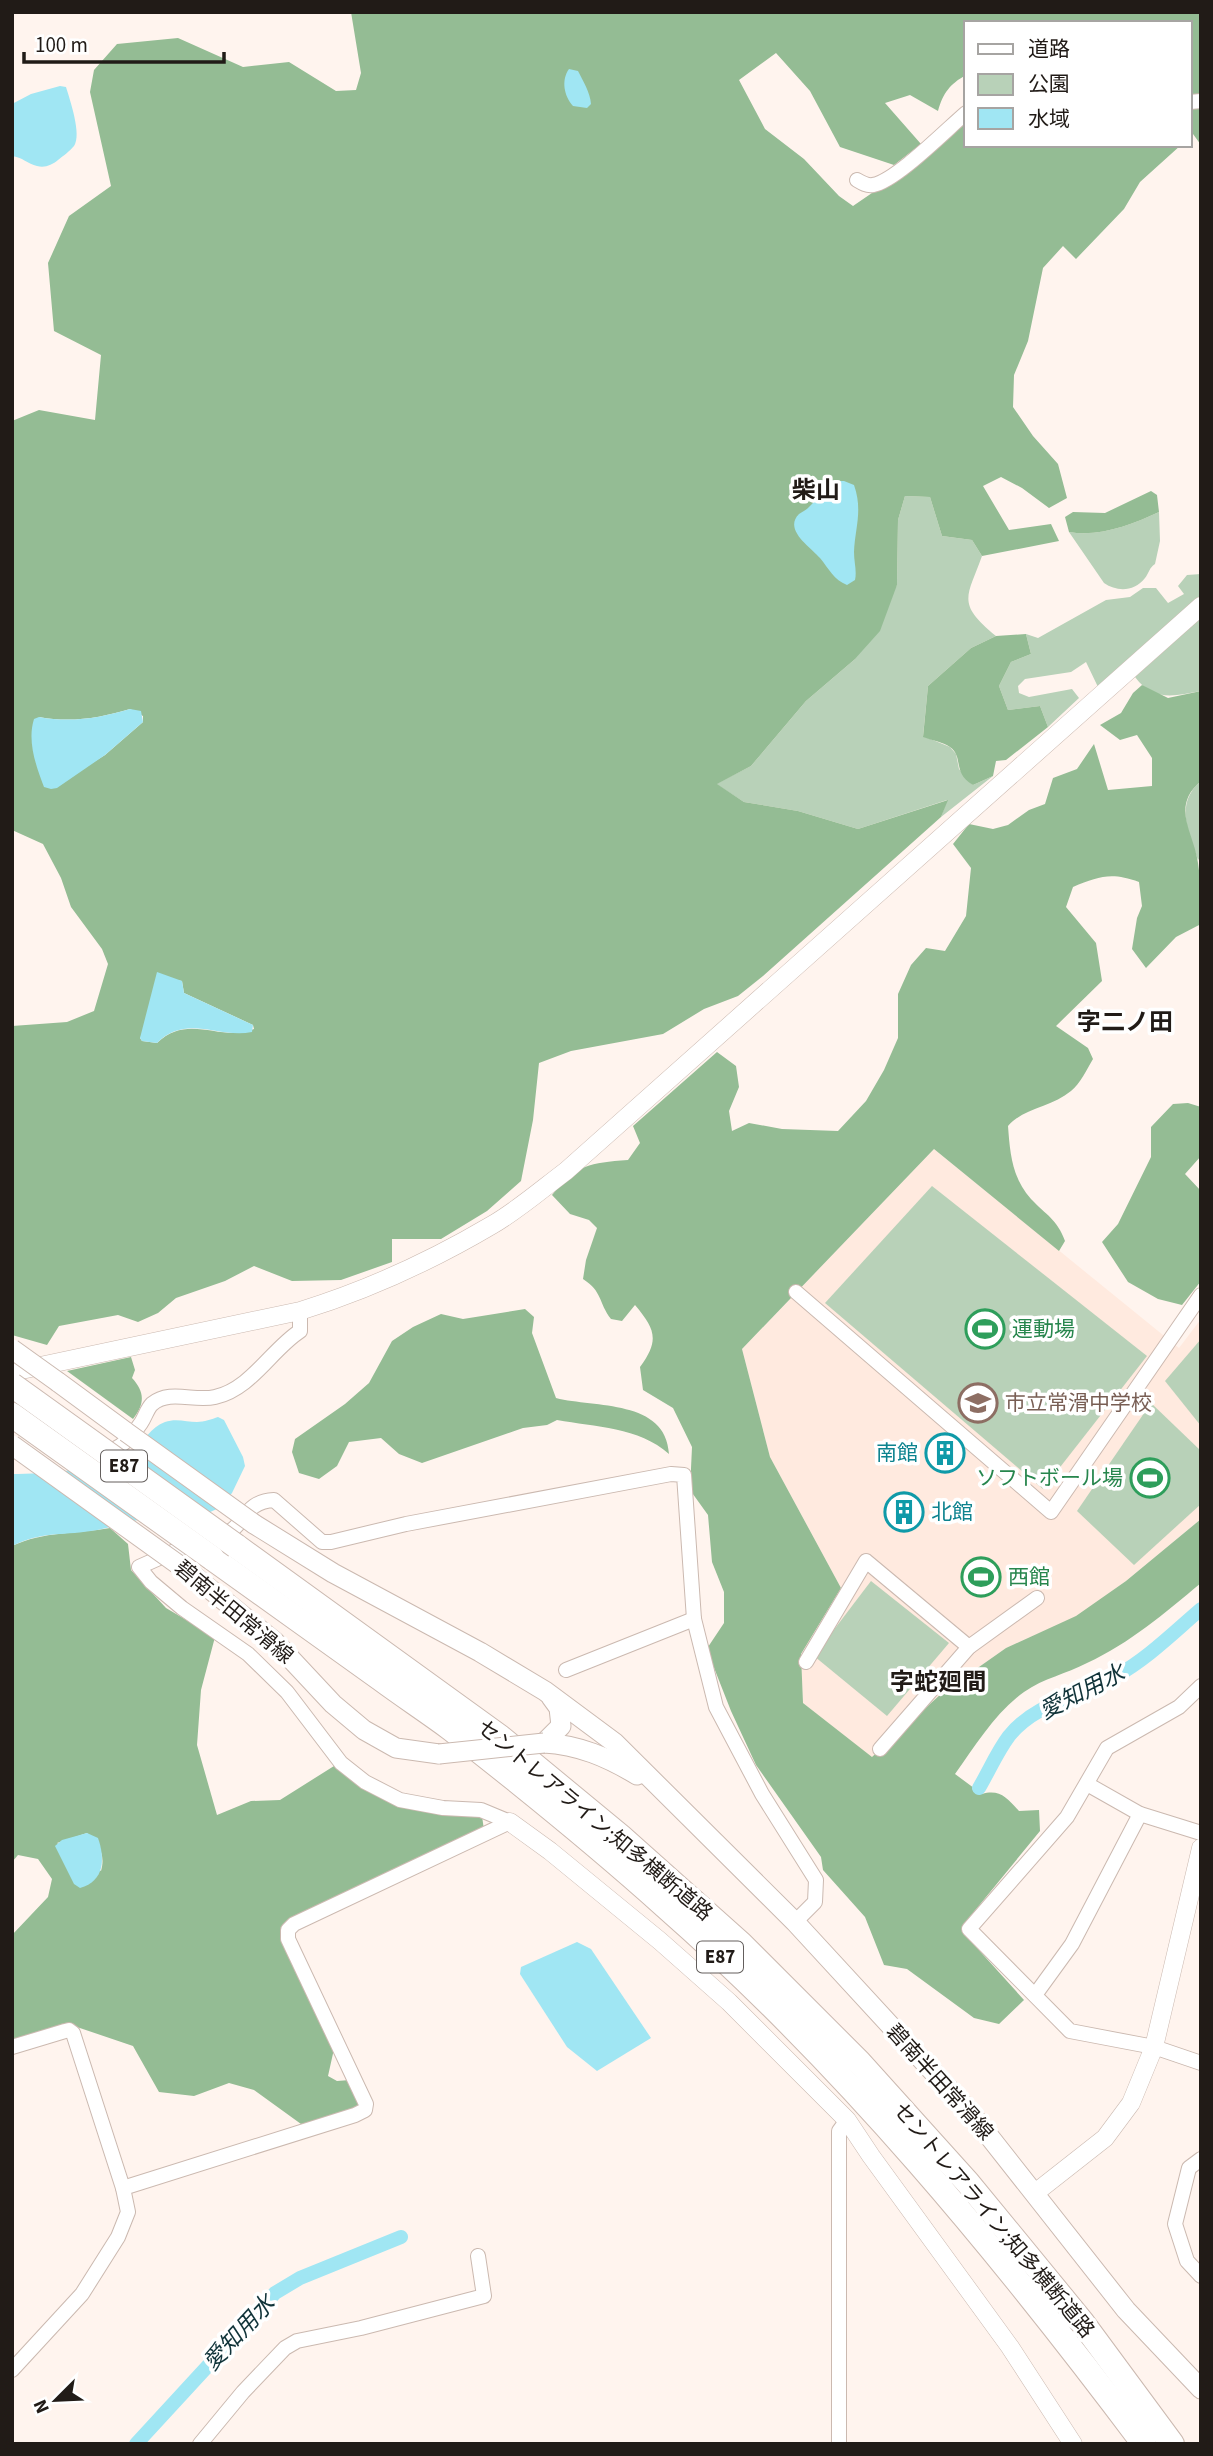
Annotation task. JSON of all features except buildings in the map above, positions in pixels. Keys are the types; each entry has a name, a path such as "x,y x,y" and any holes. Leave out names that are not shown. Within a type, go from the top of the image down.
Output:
{"highway":[{"name":"セントレアライン;知多横断道路","path":"12,1385 500,1737 631,1845 741,1944 913,2120 1083,2322 1172,2444"},
{"name":"セントレアライン;知多横断道路","path":"12,1415 447,1726 667,1908 844,2080 917,2159 1003,2262 1144,2444"},
{"path":"1132,2390 1189,2444"}],"main road":[{"name":"碧南半田常滑線","path":"12,1349 254,1524 333,1573 480,1651 545,1691 615,1743 795,1922 970,2112 1126,2310 1201,2389"},
{"name":"碧南半田常滑線","path":"12,1445 190,1573 275,1642 333,1703 365,1730 397,1748 439,1754 544,1743 578,1747 607,1757 662,1790"},
{"name":"碧南半田常滑線","path":"544,1743 561,1726 562,1717 559,1708 545,1691"}],"street":[{"path":"857,180 864,184 879,182 925,150 964,115"},
{"path":"12,1372 300,1311 345,1297 399,1275 494,1224 566,1171 1201,607"},
{"path":"796,1292 1051,1512 1201,1295"},
{"path":"12,1459 40,1461 113,1451 121,1446 141,1423 151,1405 168,1396 216,1397 232,1390 300,1331 300,1311"},
{"path":"795,1922 815,1902 816,1880 762,1794 716,1707 694,1619 684,1475 677,1473 406,1524 331,1542 322,1542 274,1500 265,1500 252,1506 234,1529 226,1534 199,1540 139,1567 151,1582 181,1608 248,1654 287,1692 341,1763 365,1782 400,1800 443,1808 481,1810 510,1822 550,1851 660,1941 772,2043 847,2120 1010,2347 1073,2444"},
{"path":"806,1662 866,1561 968,1647"},
{"path":"880,1749 968,1647 1037,1598"},
{"path":"566,1670 694,1619"},
{"path":"1201,1686 1179,1707 1107,1748 1067,1817 969,1929 1070,2031 1154,2047 1201,2063"},
{"path":"1087,1784 1140,1814 1201,1832"},
{"path":"1035,1996 1072,1944 1140,1814"},
{"path":"123,2188 365,2110 366,2104 288,1940 288,1930 294,1924 510,1822"},
{"path":"1035,2193 1105,2138 1131,2104 1154,2047 1194,1899 1201,1848"},
{"path":"12,2047 69,2030 73,2033 128,2211 118,2237 82,2294 12,2370"},
{"path":"839,2444 839,2131 847,2120"},
{"path":"1201,2159 1189,2168 1175,2224 1187,2261 1201,2276"},
{"path":"200,2444 251,2384 285,2348 297,2341 361,2328 484,2296 478,2256"}],"shaded area":[{"name":"市立常滑中学校","path":"934,1149 1179,1348 1201,1319 1201,1519 1126,1581 1076,1617 1006,1648 942,1693 872,1758 803,1703 801,1654 841,1588 770,1457 742,1349"}],"green space":[{"path":"351,12 1201,12 1201,96 1192,97 1192,21 964,21 964,76 948,90 938,111 910,95 885,103 921,144 894,165 840,147 810,91 776,53 739,80 765,129 804,159 839,196 853,206 923,158 964,121 964,147 1179,147 1140,182 1124,209 1076,259 1063,246 1043,268 1028,341 1014,375 1013,407 1033,436 1058,464 1067,498 1049,508 1022,488 1001,477 983,486 1009,530 1051,524 1059,541 982,556 972,540 942,536 930,497 905,496 898,520 897,585 880,631 854,660 806,701 751,766 717,784 744,802 798,811 858,829 948,800 941,817 738,996 704,1009 663,1034 571,1051 539,1063 533,1120 521,1181 487,1211 441,1239 392,1239 392,1262 341,1280 292,1281 254,1266 225,1281 176,1298 158,1313 138,1322 118,1315 59,1326 47,1345 12,1335 12,1026 67,1022 94,1011 108,964 102,949 71,907 61,878 43,844 12,830 12,421 39,410 95,420 101,355 54,331 48,263 69,216 111,186 90,92 94,70 117,44 178,38 243,67 289,62 336,91 356,90 361,73","holes":["130,709 143,716 143,722 105,755 84,768 39,717 85,719","177,980 182,981 184,993 253,1025 254,1029 229,1033 181,1030 169,1034 157,1043 142,1041 140,1038"]},
{"path":"1201,105 1201,145 1192,135 1192,106"},
{"path":"1151,491 1157,495 1159,512 1104,531 1069,532 1065,517 1073,512 1105,513"},
{"path":"905,496 930,497 942,536 972,540 982,556 968,599 975,615 996,636 971,648 928,686 923,736 950,747 956,754 959,769 973,785 993,776 941,817 947,800 858,829 798,811 744,802 716,784 751,766 806,701 854,660 897,585 898,520"},
{"path":"1159,512 1160,541 1155,564 1141,583 1131,588 1114,588 1104,583 1069,532 1104,531"},
{"path":"1201,574 1201,595 1098,687 1086,662 1071,672 1025,679 1018,686 1019,693 1029,697 1072,689 1079,698 1048,727 1040,706 1008,710 999,686 1011,662 1031,654 1026,634 1038,638 1106,600 1130,597 1143,588 1156,588 1168,603 1184,594 1178,586 1187,575"},
{"path":"1201,618 1201,691 1165,695 1157,694 1142,685 1135,677"},
{"path":"1026,634 1031,654 1011,662 999,686 1008,710 1040,706 1048,727 1006,760 996,761 993,776 973,785 963,775 957,755 950,747 923,737 928,686 971,648 996,636"},
{"path":"1142,685 1168,698 1201,691 1201,781 1187,800 1185,810 1198,863 1201,924 1176,937 1146,968 1132,949 1137,918 1142,906 1139,882 1113,876 1090,880 1073,887 1066,907 1096,943 1102,981 1056,1026 1088,1048 1093,1059 1071,1091 1021,1115 1008,1126 1016,1174 1031,1199 1055,1222 1062,1234 1065,1241 1059,1251 934,1149 742,1349 770,1457 841,1588 801,1654 803,1703 872,1757 942,1693 1006,1648 1076,1616 1126,1581 1201,1519 1201,1583 1147,1627 1118,1646 1024,1692 995,1720 955,1774 982,1794 994,1793 1003,1796 1019,1811 1039,1810 1040,1831 968,1919 967,1937 1024,2000 999,2024 974,2018 907,1969 884,1965 865,1917 823,1870 821,1857 756,1765 709,1655 708,1647 724,1623 724,1592 712,1562 708,1515 690,1490 692,1447 673,1408 643,1390 640,1367 652,1342 651,1328 635,1305 622,1321 611,1319 597,1293 583,1279 586,1260 597,1228 589,1220 570,1214 552,1195 569,1177 585,1167 628,1160 640,1143 633,1126 717,1052 736,1066 739,1087 729,1111 732,1131 749,1123 782,1129 838,1131 866,1101 884,1070 898,1038 898,994 911,965 926,948 945,951 966,916 971,868 953,844 969,824 993,829 1008,825 1029,810 1045,804 1053,778 1077,769 1094,744 1108,790 1152,786 1152,758 1137,735 1120,740 1100,725 1121,713 1133,693"},
{"path":"1201,781 1201,856 1198,860 1188,829 1186,809 1188,799"},
{"path":"1188,1103 1201,1107 1201,1156 1185,1174 1201,1191 1201,1281 1182,1305 1158,1299 1128,1282 1102,1242 1118,1224 1151,1157 1151,1127 1173,1104"},
{"name":"運動場","path":"932,1186 1147,1356 1043,1489 825,1303"},
{"path":"525,1309 534,1317 532,1333 556,1398 626,1409 642,1415 656,1423 665,1436 669,1454 644,1438 630,1433 557,1420 547,1425 523,1428 422,1463 399,1454 381,1438 349,1442 337,1466 319,1479 299,1473 292,1452 295,1439 345,1404 369,1383 392,1341 413,1327 441,1314 463,1319"},
{"path":"1201,1339 1201,1426 1165,1381"},
{"path":"131,1357 135,1370 132,1378 142,1398 140,1408 133,1419 67,1371"},
{"name":"ソフトボール場","path":"1151,1403 1201,1451 1201,1504 1134,1565 1077,1511"},
{"path":"110,1528 128,1544 131,1570 166,1608 215,1637 201,1690 197,1745 217,1815 251,1801 280,1800 334,1766 362,1788 482,1816 484,1830 285,1930 334,2049 328,2076 337,2081 350,2080 362,2106 345,2114 301,2124 254,2090 229,2083 194,2096 159,2092 133,2046 74,2026 12,2041 12,1935 48,1897 52,1879 38,1859 18,1855 12,1862 12,1546 48,1535","holes":["87,1833 102,1854 101,1871 57,1843"]},
{"path":"871,1581 949,1643 887,1716 814,1656"}],"water":[{"path":"569,69 578,71 586,87 591,104 587,108 573,106 567,98 564,83"},
{"path":"60,86 66,87 74,117 77,134 74,146 56,162 40,167 12,156 12,104 31,94"},
{"path":"836,481 854,485 858,503 854,552 856,577 847,585 832,574 800,538 794,526 799,514"},
{"path":"130,709 141,711 143,722 105,755 57,788 44,787 32,745 34,719 85,719"},
{"path":"157,972 182,981 184,993 253,1025 252,1032 191,1028 168,1034 157,1043 142,1041 140,1038"},
{"path":"218,1417 224,1420 245,1466 232,1493 219,1508 208,1513 155,1517 97,1530 42,1536 12,1546 12,1474 58,1472 109,1463 133,1451 160,1424 177,1420 200,1422"},
{"path":"87,1833 98,1838 102,1861 99,1874 88,1885 80,1888 74,1884 55,1846 62,1840"},
{"path":"577,1942 591,1949 651,2038 597,2071 567,2047 520,1974 521,1967"}],"waterway":[{"name":"愛知用水","path":"979,1788 1005,1742 1020,1725 1045,1708 1102,1683 1139,1662 1201,1609"},
{"name":"愛知用水","path":"136,2444 275,2293 300,2278 401,2237"}],"place":[{"name":"運動場","path":"985,1329"},
{"name":"市立常滑中学校","path":"978,1403"},
{"name":"南館","path":"945,1453"},
{"name":"ソフトボール場","path":"1150,1478"},
{"name":"北館","path":"904,1512"},
{"name":"西館","path":"981,1577"}],"district":[{"name":"柴山","path":"816,490"},
{"name":"字二ノ田","path":"1125,1022"},
{"name":"字蛇廻間","path":"938,1682"}]}
